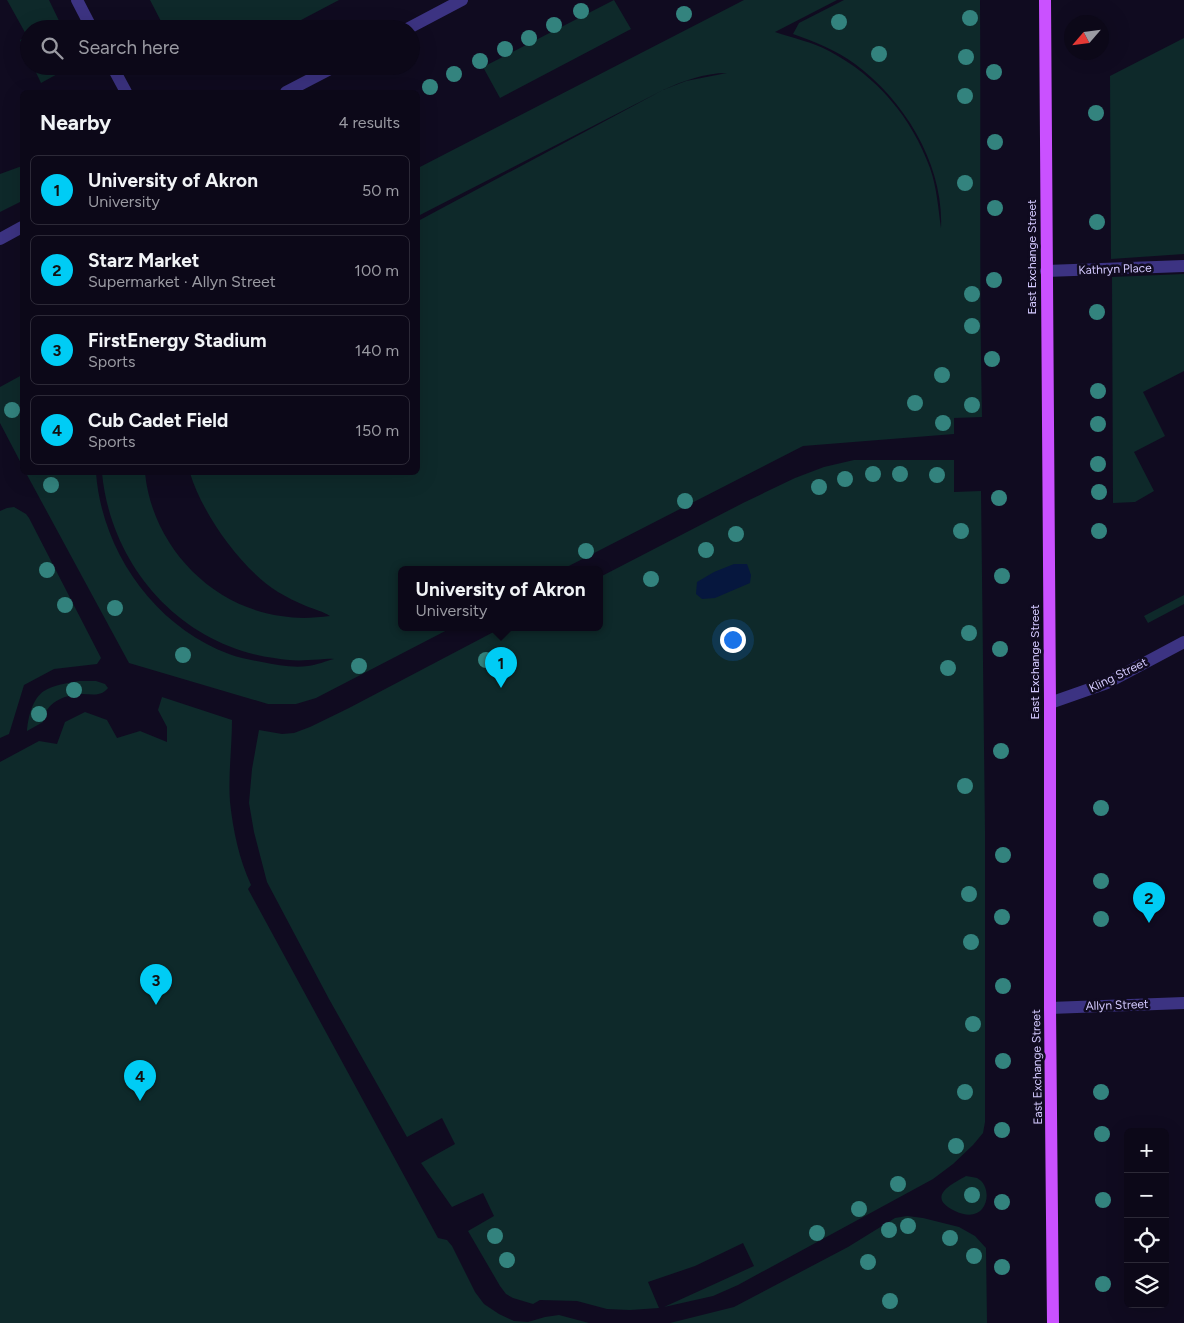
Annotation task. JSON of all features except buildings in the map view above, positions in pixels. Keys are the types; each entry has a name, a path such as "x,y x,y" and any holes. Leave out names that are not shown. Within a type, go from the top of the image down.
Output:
{"main road":[{"name":"East Exchange Street","path":"1045,0 1053,1323"}],"street":[{"path":"77,0 87,20"},
{"path":"420,22 462,0"},
{"path":"117,75 125,90"},
{"path":"290,90 319,75"},
{"path":"0,239 20,228"},
{"name":"Kathryn Place","path":"1046,271 1184,266"},
{"name":"Kling Street","path":"1050,703 1107,682 1184,642"},
{"name":"Allyn Street","path":"1050,1008 1184,1003"}],"green space":[{"path":"7,0 49,0 59,20 20,20 20,23"},
{"path":"150,0 339,0 301,20 160,20"},
{"path":"614,0 631,29 500,98 483,67"},
{"path":"744,0 837,0 775,32 829,51 863,73 891,100 913,132 930,168 936,190 941,228 940,204 936,181 928,158 918,136 890,96 873,79 848,59 833,50 793,34 799,23 844,0 980,0 982,417 954,418 954,434 803,446 569,566 398,566 398,631 445,631 316,698 296,704 268,704 129,663 27,475 96,475 100,502 109,530 121,557 137,582 156,605 177,625 202,641 237,657 279,665 308,666 334,659 287,660 240,650 209,637 181,618 156,596 136,569 119,539 108,507 102,475 145,475 150,499 159,524 172,547 208,585 230,599 255,610 281,616 306,618 330,616 278,592 250,569 237,555 213,522 191,475 420,475 420,220 663,90 420,215 420,167","holes":["727,73 686,81 710,74"]},
{"path":"1184,38 1184,254 1111,259 1110,76"},
{"path":"37,75 56,75 41,83"},
{"path":"20,167 20,202 0,212 0,174"},
{"path":"1184,274 1184,371 1143,392 1165,436 1134,452 1154,491 1135,502 1113,503 1112,277"},
{"path":"20,376 20,461 0,423 0,387"},
{"path":"854,460 954,460 954,492 981,491 985,831 985,1122 983,1133 953,1164 933,1179 738,1285 713,1296 664,1307 754,1266 743,1243 695,1266 648,1282 659,1308 607,1309 577,1301 540,1300 533,1304 513,1298 506,1294 500,1286 468,1231 494,1216 483,1193 452,1207 421,1163 455,1144 442,1118 407,1137 329,999 267,882 254,832 249,803 252,769 259,730 282,734 294,733 310,727 495,631 603,631 603,575 743,503 795,478 824,467"},
{"path":"14,507 29,518 101,658 97,664 54,669 24,685 9,734 0,738 0,511"},
{"path":"1184,595 1184,604 1148,623 1144,616"},
{"path":"96,681 105,684 108,688 99,694 68,696 56,701 47,710 43,722 27,731 31,709 40,694 61,684"},
{"path":"162,697 232,720 230,802 237,844 251,885 248,889 438,1238 447,1240 452,1246 475,1292 484,1304 499,1314 514,1321 528,1322 559,1315 589,1323 0,1323 0,762 39,741 57,744 65,722 85,712 107,720 117,738 140,731 167,742 167,727 158,710"},
{"path":"966,1176 977,1178 986,1189 987,1197 985,1204 975,1214 966,1215 955,1211 946,1206 942,1201 942,1196 948,1187"},
{"path":"907,1216 959,1227 975,1236 986,1248 987,1323 670,1323 734,1307 848,1247 895,1218"}],"water":[{"path":"734,564 747,564 751,575 750,583 715,598 702,599 696,594 697,582 714,572"}],"place":[{"name":"University of Akron","path":"501,688"},
{"name":"Starz Market","path":"1149,923"},
{"name":"FirstEnergy Stadium","path":"156,1005"},
{"name":"Cub Cadet Field","path":"140,1101"}]}
